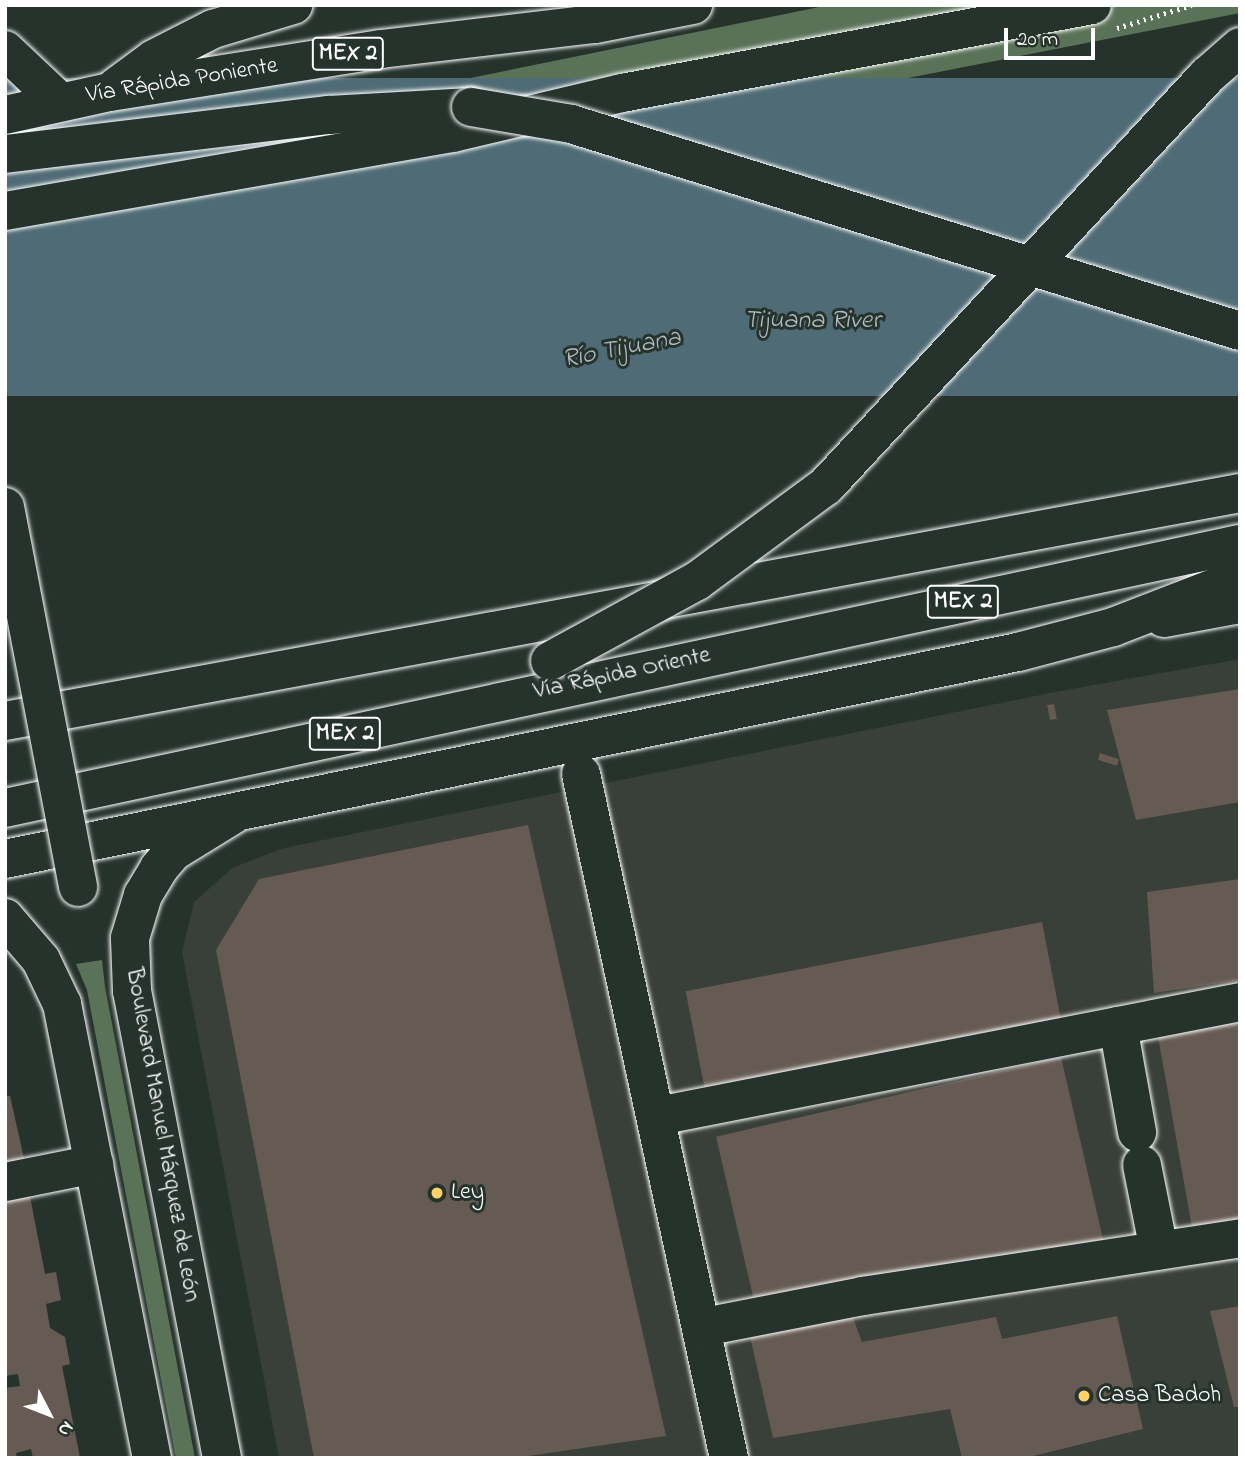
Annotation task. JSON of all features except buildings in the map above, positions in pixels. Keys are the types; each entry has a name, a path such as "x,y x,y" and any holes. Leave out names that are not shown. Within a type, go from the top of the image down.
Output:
{"main road":[{"path":"110,92 212,17 293,5"},
{"path":"381,49 518,5"},
{"name":"Vía Rápida Poniente","path":"5,115 59,101 110,92 381,49 594,24 693,5"},
{"path":"5,211 453,132 622,93 1092,5"},
{"path":"5,791 455,690 550,661 697,581 826,486 1207,76 1240,47"},
{"path":"5,50 59,101"},
{"path":"5,154 329,115 471,107 572,124 1240,331"},
{"path":"5,721 1240,493"},
{"path":"5,506 78,887"},
{"name":"Vía Rápida Oriente","path":"5,808 685,660 1240,544"},
{"path":"685,660 1240,562"},
{"path":"1113,627 1240,578"},
{"path":"5,859 1018,652 1113,627 1240,604"},
{"path":"581,774 704,1327 729,1458"},
{"name":"Boulevard Manuel Márquez de León","path":"222,1458 132,991 130,938 143,895 159,868 174,851 235,814"},
{"path":"5,918 41,960 62,1004 152,1458"},
{"path":"658,1116 1240,1002"},
{"path":"1118,1026 1159,1250"},
{"path":"5,1182 93,1164"},
{"path":"704,1327 863,1296 1240,1238"}],"shaded area":[{"path":"1240,659 1240,1458 279,1458 182,952 194,902 232,868 284,848 1055,692"}],"green space":[{"path":"829,5 1240,5 1240,13 647,129 626,105 426,87"},
{"path":"102,960 195,1458 176,1458 87,990 76,964"}],"water":[{"name":"Tijuana River","path":"5,78 1240,78 1240,396 5,396"}],"place":[{"name":"Ley","path":"437,1193"},
{"name":"Casa Badoh","path":"1084,1396"}],"water label":[{"name":"Río Tijuana","path":"622,350"}]}
